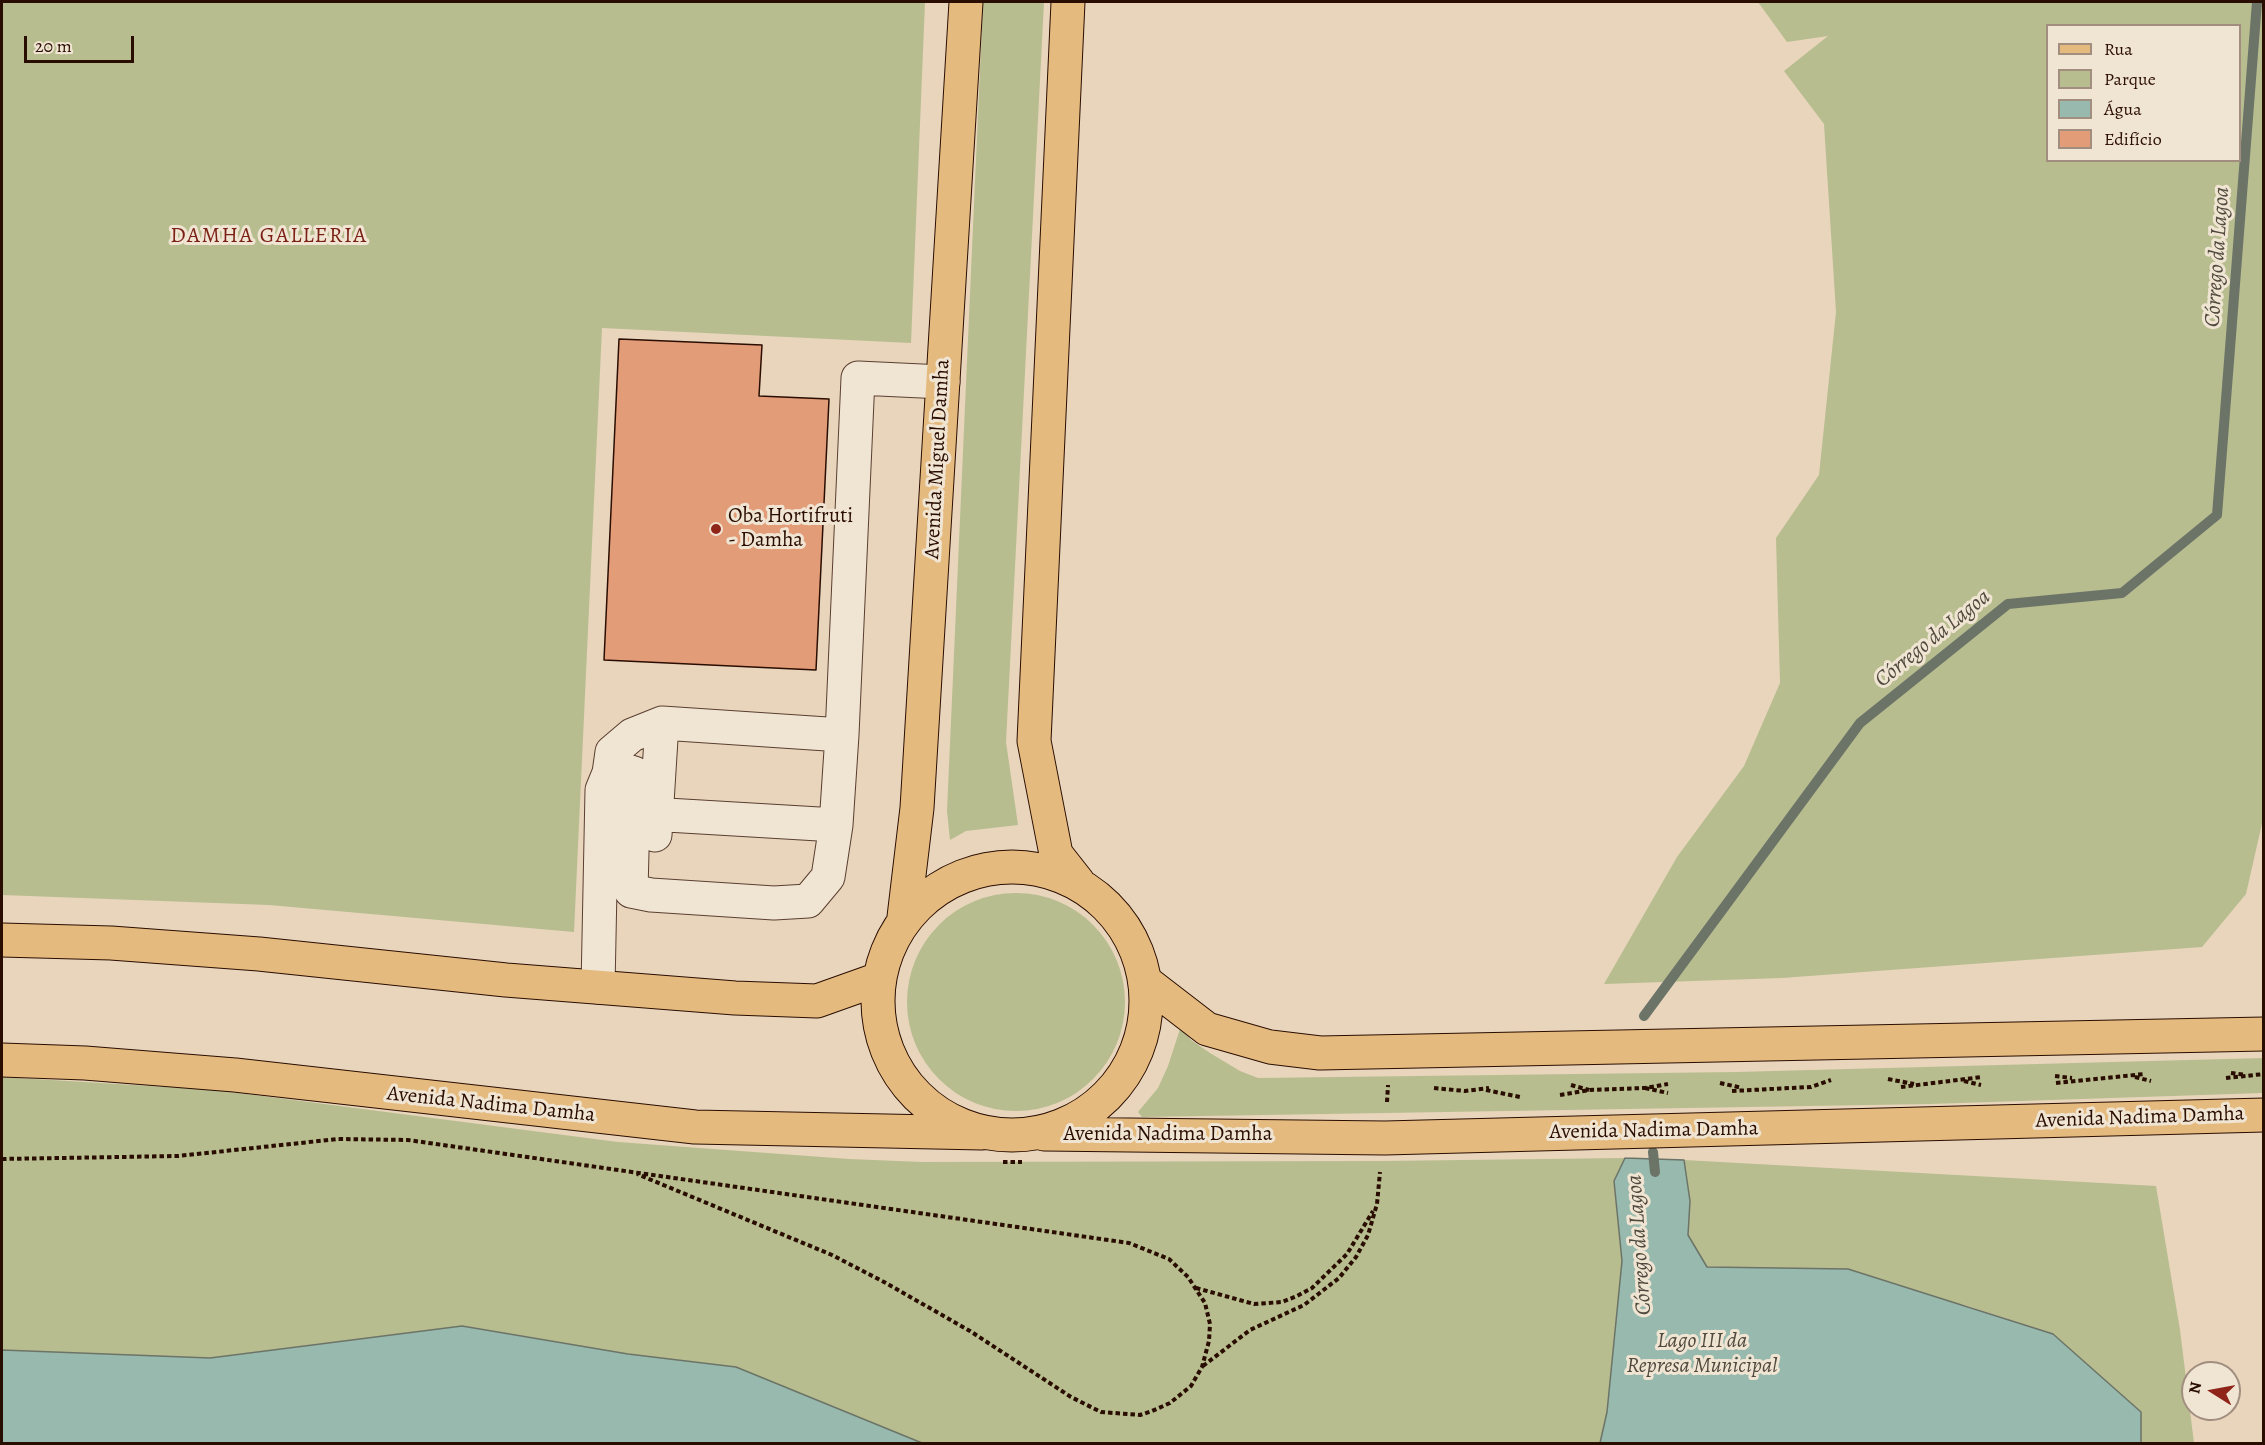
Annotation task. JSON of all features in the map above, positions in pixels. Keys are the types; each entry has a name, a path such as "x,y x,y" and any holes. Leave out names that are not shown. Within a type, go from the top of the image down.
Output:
{"main road":[{"name":"Avenida Miguel Damha","path":"904,917 917,808 966,2"},
{"path":"1068,2 1034,741 1056,854 1078,882"},
{"path":"982,1133 953,1122 927,1104 891,1058 878,1028 876,980 904,917 936,893 968,874 1005,866 1042,868 1078,882 1103,899 1123,923 1137,951 1146,982 1141,1035 1135,1055 1120,1082 1100,1106 1073,1123 1044,1134"},
{"path":"2,940 111,943 259,954 735,998 817,1001 876,980"},
{"path":"1146,982 1207,1029 1270,1047 1320,1053 2264,1034"},
{"name":"Avenida Nadima Damha","path":"2,1060 85,1063 235,1075 695,1127 1385,1138 2264,1115"}],"lane":[{"path":"662,723 631,891 651,895 774,903 808,901 828,877 836,825 858,378 943,382"},
{"path":"598,987 602,790 609,772 612,752 632,735 662,723 842,735"},
{"path":"609,772 614,767 634,773 645,813"},
{"path":"645,813 836,825"}],"path":[{"path":"2247,1075 2264,1074"},
{"path":"2078,1079 2134,1077"},
{"path":"1914,1084 1964,1081"},
{"path":"1744,1089 1811,1087"},
{"path":"1483,1089 1529,1099"},
{"path":"1550,1096 1589,1090 1645,1089"},
{"path":"2,1159 178,1156 338,1139 408,1140 1129,1243 1169,1259 1205,1303 1210,1324 1209,1341 1202,1367 1191,1386 1170,1403 1152,1411 1130,1415 1101,1412 1071,1397 970,1331 874,1276 637,1174"},
{"path":"1202,1367 1250,1330 1304,1305 1339,1278 1356,1257 1368,1234 1377,1204 1381,1170"},
{"path":"1195,1288 1254,1304 1282,1302 1297,1296 1312,1288 1347,1254 1377,1204"}],"green space":[{"path":"2,2 925,2 911,343 602,328 574,932 269,905 2,895"},
{"path":"983,2 1044,2 1006,742 1018,825 966,831 950,840 947,811"},
{"path":"1758,2 2263,2 2263,819 2246,894 2202,947 1782,978 1604,984 1677,857 1744,766 1780,683 1776,538 1819,475 1836,312 1824,124 1784,71 1828,36 1787,42"},
{"path":"1005,893 1027,893 1048,897 1068,906 1085,917 1101,933 1121,970 1125,1002 1121,1034 1117,1044 1107,1063 1085,1087 1048,1107 1027,1111 1005,1111 984,1107 964,1098 947,1087 931,1071 911,1034 907,1013 907,991 911,970 920,950 931,933 947,917 984,897"},
{"path":"1181,1026 1191,1040 1210,1053 1240,1071 1258,1078 1736,1072 2264,1058 2263,1093 1930,1104 1142,1117 1138,1112 1158,1088"},
{"path":"2,1077 216,1090 618,1142 849,1159 922,1162 1625,1158 1614,1181 1622,1261 1607,1412 1600,1443 922,1443 736,1367 628,1354 462,1326 210,1358 2,1350"},
{"path":"1684,1160 2156,1186 2184,1361 2181,1361 2181,1421 2191,1421 2194,1443 2141,1443 2141,1412 2053,1334 1965,1305 1756,1268 1707,1267 1688,1235 1690,1201"}],"water":[{"name":"Lago III da Represa Municipal","path":"1625,1158 1684,1160 1690,1201 1688,1235 1707,1267 1848,1269 2053,1334 2141,1412 2141,1443 1600,1443 1607,1412 1622,1261 1614,1181"},
{"path":"462,1326 628,1354 736,1367 922,1443 2,1443 2,1350 210,1358"}],"building":[{"name":"Oba Hortifruti - Damha","path":"619,339 762,345 759,396 829,399 816,670 604,660"}],"waterway":[{"name":"Córrego da Lagoa","path":"1644,1016 1860,723 2008,604 2122,593 2217,515 2257,2"},
{"name":"Córrego da Lagoa","path":"1653,1152 1655,1172"}],"place":[{"name":"Oba Hortifruti - Damha","path":"716,529"}],"district":[{"name":"DAMHA GALLERIA","path":"269,237"}]}
